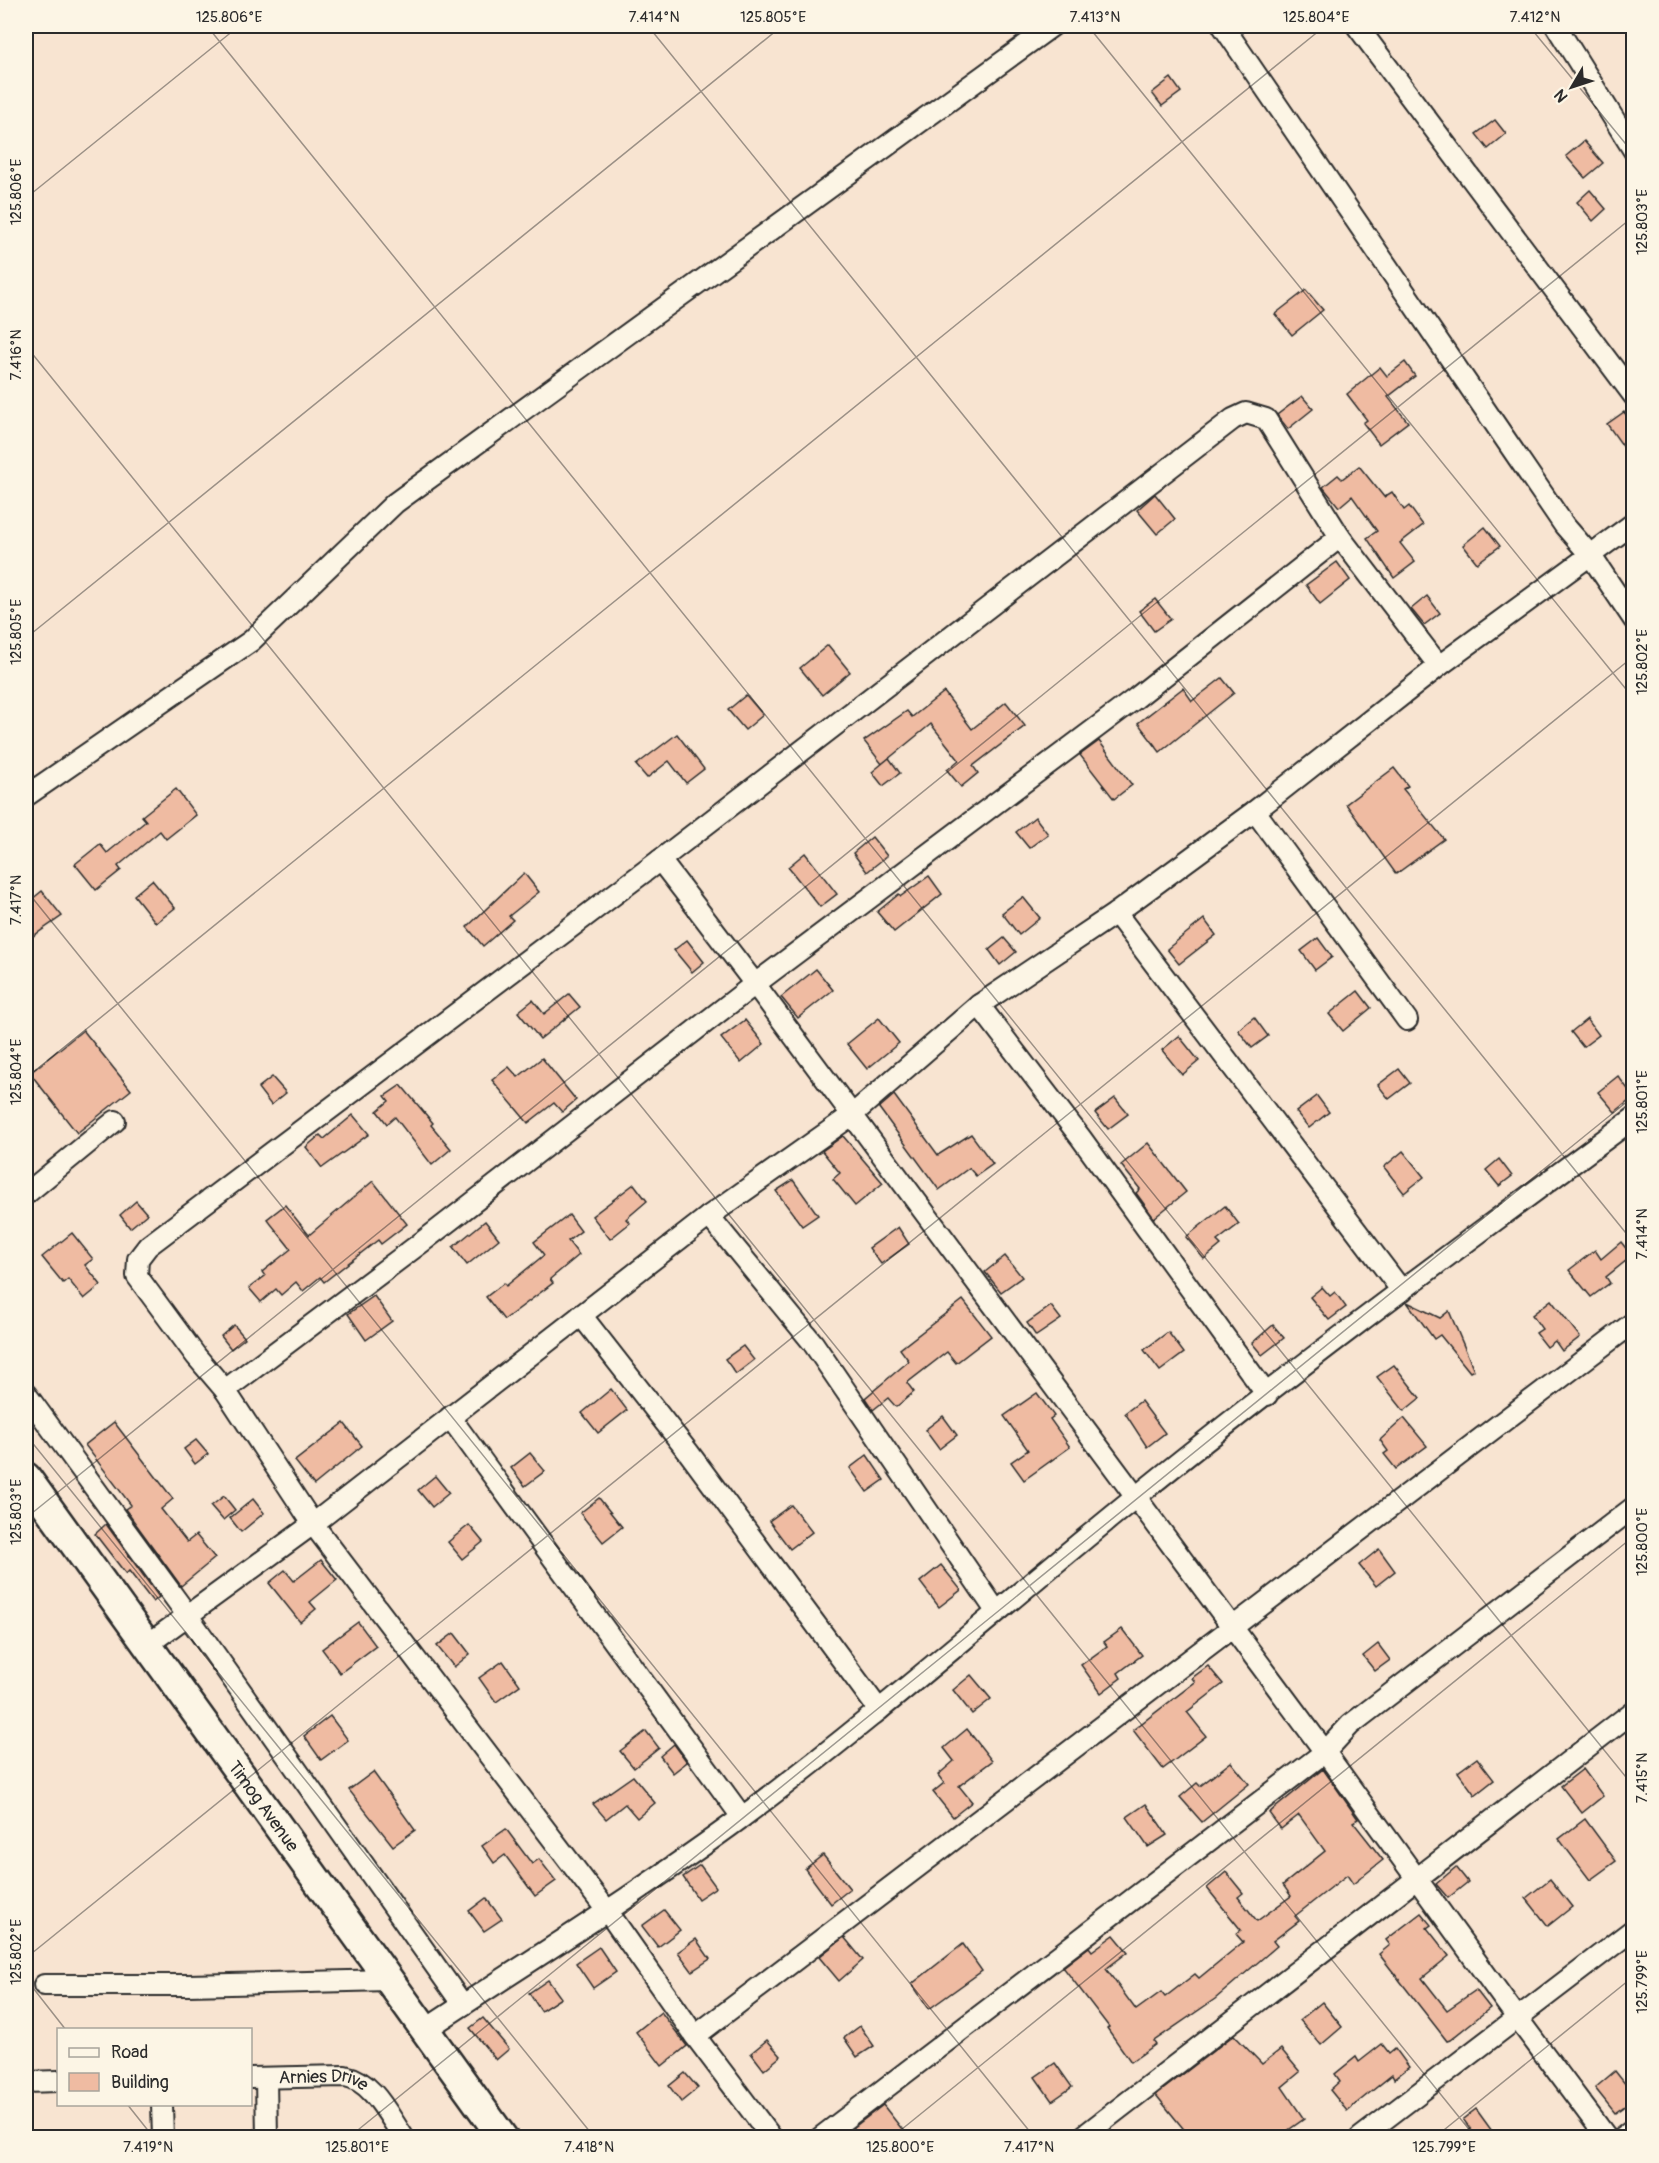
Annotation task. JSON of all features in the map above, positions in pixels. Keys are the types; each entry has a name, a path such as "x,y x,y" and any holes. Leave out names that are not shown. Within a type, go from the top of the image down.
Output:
{"main road":[{"name":"Timog Avenue","path":"26,1477 503,2138"}],"street":[{"path":"26,796 252,641 395,503 1052,26"},
{"path":"1223,26 1564,525 1591,556 1634,620"},
{"path":"1357,26 1634,396"},
{"path":"1556,26 1634,151"},
{"path":"772,2138 695,2036 608,1912 313,1524 225,1389 196,1356 137,1276 138,1260 142,1252 660,860 1233,419 1246,413 1266,419 1340,537 1440,666"},
{"path":"147,1645 313,1524 709,1216 852,1115 979,1005 1116,914 1256,811 1440,666 1634,523"},
{"path":"225,1389 426,1239 755,984 1108,719 1340,537"},
{"path":"1256,811 1407,1020"},
{"path":"660,860 755,984 1134,1498 1233,1626 1607,2138"},
{"path":"1116,914 1402,1291"},
{"path":"979,1005 1081,1138 1268,1395"},
{"path":"425,2030 608,1912 742,1817 879,1710 1134,1498 1402,1291 1634,1118"},
{"path":"26,1194 115,1121"},
{"path":"709,1216 813,1343 996,1611"},
{"path":"581,1315 689,1453 879,1710"},
{"path":"695,2036 1634,1322"},
{"path":"26,1394 188,1616 464,2005"},
{"path":"450,1417 742,1817"},
{"path":"820,2138 1325,1752 1350,1725 1634,1507"},
{"path":"1081,2138 1417,1876 1634,1711"},
{"path":"1360,2138 1634,1929"},
{"path":"44,1985 188,1985 389,1980"},
{"name":"Arnies Drive","path":"258,2078 345,2076 358,2078 366,2085 404,2138"},
{"path":"258,2078 267,2138"},
{"path":"26,2082 57,2082"},
{"path":"162,2106 163,2138"},
{"path":"1622,2138 1634,2128"}],"building":[{"path":"1171,78 1181,92 1162,106 1152,93"},
{"path":"1495,120 1506,134 1488,149 1476,134"},
{"path":"1584,141 1603,163 1585,178 1566,156"},
{"path":"1590,190 1606,209 1593,221 1577,202"},
{"path":"1306,290 1323,310 1292,335 1275,314"},
{"path":"1405,362 1415,376 1388,397 1408,422 1379,444 1363,423 1367,420 1347,394 1380,367 1387,376"},
{"path":"1302,396 1313,409 1288,429 1277,415"},
{"path":"1624,412 1634,425 1634,462 1607,424"},
{"path":"1359,466 1384,497 1392,492 1404,510 1409,506 1423,525 1400,543 1415,562 1394,578 1367,538 1377,531 1352,496 1339,507 1323,487 1338,475 1342,479"},
{"path":"1155,494 1175,519 1157,534 1137,510"},
{"path":"1485,527 1500,546 1477,563 1463,545"},
{"path":"1337,562 1350,580 1320,604 1306,585"},
{"path":"1427,596 1440,613 1424,625 1411,609"},
{"path":"1155,599 1171,619 1154,631 1139,611"},
{"path":"828,645 850,672 822,695 800,668"},
{"path":"1222,678 1234,693 1160,752 1138,723 1183,688 1192,701"},
{"path":"944,692 972,729 1006,702 1025,726 973,766 978,773 961,787 947,770 959,760 931,724 882,764 864,741 907,711 912,717"},
{"path":"746,695 763,715 745,730 728,710"},
{"path":"677,734 704,769 686,783 669,761 647,778 636,765"},
{"path":"1099,741 1132,785 1114,799 1080,755"},
{"path":"889,758 900,773 883,786 872,772"},
{"path":"1394,768 1408,786 1403,789 1444,839 1396,874 1346,804"},
{"path":"176,789 196,815 166,839 160,831 118,866 121,870 96,890 75,864 100,844 107,853 146,821 142,816"},
{"path":"1035,817 1048,834 1029,848 1016,832"},
{"path":"872,837 887,856 867,872 853,853"},
{"path":"805,853 837,894 820,907 788,867"},
{"path":"524,873 539,892 509,916 513,920 483,946 467,927"},
{"path":"929,876 942,894 894,932 877,912 899,894 901,896"},
{"path":"152,880 175,908 156,923 134,895"},
{"path":"42,891 62,916 26,941 26,904"},
{"path":"1023,897 1040,918 1019,935 1002,913"},
{"path":"1204,919 1216,935 1179,964 1167,949"},
{"path":"1004,938 1016,952 1000,965 989,950"},
{"path":"1318,938 1332,957 1315,970 1301,951"},
{"path":"687,940 704,962 692,972 674,950"},
{"path":"816,969 833,990 798,1018 781,997"},
{"path":"1358,991 1371,1008 1343,1031 1329,1014"},
{"path":"569,994 580,1007 540,1039 518,1012 533,1000 544,1014"},
{"path":"1254,1017 1268,1036 1252,1048 1238,1030"},
{"path":"879,1018 899,1043 867,1069 847,1044"},
{"path":"1587,1019 1599,1035 1583,1047 1571,1032"},
{"path":"745,1020 764,1044 741,1063 721,1038"},
{"path":"83,1030 131,1090 77,1133 30,1073"},
{"path":"1179,1036 1199,1061 1182,1075 1162,1050"},
{"path":"542,1058 576,1100 562,1112 554,1103 528,1123 492,1080 509,1067 518,1077"},
{"path":"1399,1069 1410,1083 1389,1099 1378,1085"},
{"path":"1618,1076 1634,1097 1615,1112 1598,1092"},
{"path":"272,1077 286,1093 271,1105 258,1088"},
{"path":"401,1085 433,1123 431,1125 451,1149 432,1165 395,1117 387,1124 377,1111 389,1101 385,1096"},
{"path":"894,1095 938,1155 971,1134 993,1164 976,1176 969,1168 939,1190 879,1108"},
{"path":"1317,1096 1329,1112 1309,1128 1296,1112"},
{"path":"1115,1098 1128,1114 1108,1129 1095,1113"},
{"path":"353,1115 369,1134 322,1168 306,1147 320,1135 324,1139"},
{"path":"843,1136 883,1183 855,1206 833,1179 840,1173 822,1151"},
{"path":"1148,1143 1186,1192 1154,1218 1136,1193 1140,1189 1121,1165"},
{"path":"1403,1151 1424,1177 1404,1193 1384,1167"},
{"path":"1499,1159 1512,1176 1499,1186 1486,1170"},
{"path":"793,1180 818,1215 802,1226 776,1191"},
{"path":"373,1181 407,1224 381,1244 378,1240 324,1282 320,1277 303,1291 296,1282 281,1295 276,1289 261,1302 249,1288 265,1276 262,1272 291,1249 267,1219 285,1205 309,1235"},
{"path":"634,1184 647,1201 626,1219 630,1223 610,1239 592,1216"},
{"path":"136,1201 147,1214 130,1228 120,1215"},
{"path":"1225,1206 1239,1224 1217,1241 1221,1245 1204,1259 1186,1237"},
{"path":"569,1215 581,1231 568,1241 579,1255 550,1279 553,1283 504,1320 486,1297 504,1283 506,1286 544,1255 534,1242"},
{"path":"485,1221 499,1239 467,1265 453,1247"},
{"path":"898,1227 909,1244 881,1264 869,1248"},
{"path":"72,1233 93,1259 85,1265 101,1285 84,1299 68,1279 63,1283 42,1257"},
{"path":"1621,1242 1632,1256 1606,1277 1610,1283 1591,1297 1569,1270 1595,1250 1601,1259"},
{"path":"1005,1256 1022,1277 1001,1292 985,1272"},
{"path":"1322,1287 1330,1296 1335,1292 1346,1307 1329,1320 1310,1297"},
{"path":"374,1296 392,1321 366,1340 348,1314"},
{"path":"963,1300 991,1336 956,1363 947,1352 907,1383 914,1392 896,1407 888,1398 873,1410 865,1398 909,1361 900,1349"},
{"path":"1551,1300 1580,1337 1562,1351 1555,1341 1547,1347 1536,1333 1542,1329 1532,1315"},
{"path":"1407,1302 1440,1318 1449,1311 1474,1370 1470,1372 1440,1335 1434,1339"},
{"path":"1051,1306 1061,1319 1036,1336 1027,1323"},
{"path":"234,1325 245,1338 231,1349 221,1336"},
{"path":"1273,1325 1284,1338 1262,1355 1252,1343"},
{"path":"1168,1332 1184,1353 1160,1371 1144,1350"},
{"path":"743,1346 754,1360 736,1374 725,1359"},
{"path":"1394,1365 1420,1398 1404,1411 1377,1377"},
{"path":"611,1389 627,1410 598,1433 582,1413"},
{"path":"1037,1393 1054,1416 1050,1419 1070,1447 1024,1480 1011,1462 1028,1450 1004,1416"},
{"path":"1141,1401 1165,1433 1147,1447 1125,1413"},
{"path":"943,1416 957,1435 939,1449 925,1430"},
{"path":"1404,1418 1427,1446 1396,1469 1384,1454 1388,1451 1380,1440"},
{"path":"114,1422 173,1499 161,1509 187,1542 196,1535 215,1558 181,1586 125,1509 131,1505 85,1445"},
{"path":"344,1423 362,1446 314,1485 295,1461"},
{"path":"196,1440 208,1454 195,1464 184,1449"},
{"path":"530,1453 545,1471 525,1486 511,1468"},
{"path":"867,1455 884,1480 867,1492 850,1468"},
{"path":"435,1476 449,1493 432,1507 418,1490"},
{"path":"224,1496 235,1510 223,1520 211,1506"},
{"path":"599,1498 622,1527 603,1542 580,1513"},
{"path":"253,1499 264,1513 241,1532 230,1518"},
{"path":"791,1505 812,1532 790,1549 769,1521"},
{"path":"106,1524 159,1597 153,1602 129,1571 126,1574 95,1534"},
{"path":"469,1525 483,1542 462,1559 448,1542"},
{"path":"1379,1549 1395,1571 1376,1586 1359,1565"},
{"path":"321,1560 337,1580 310,1602 316,1609 300,1622 269,1583 285,1570 294,1581"},
{"path":"941,1565 961,1590 939,1607 920,1582"},
{"path":"358,1622 376,1646 340,1673 322,1649"},
{"path":"1122,1629 1142,1655 1118,1673 1121,1678 1101,1693 1081,1665 1107,1646 1104,1642"},
{"path":"454,1633 470,1654 454,1667 437,1646"},
{"path":"1378,1644 1390,1660 1375,1671 1363,1656"},
{"path":"503,1661 520,1685 496,1702 479,1678"},
{"path":"1208,1666 1223,1684 1187,1712 1206,1736 1163,1769 1133,1730 1195,1682 1192,1678"},
{"path":"971,1675 991,1699 972,1714 953,1690"},
{"path":"330,1716 348,1740 321,1760 304,1736"},
{"path":"967,1729 992,1761 959,1786 972,1802 953,1817 933,1792 944,1783 938,1775 954,1761 944,1748"},
{"path":"646,1731 659,1748 634,1768 620,1751"},
{"path":"674,1744 687,1762 673,1773 660,1756"},
{"path":"1477,1758 1494,1780 1475,1795 1458,1772"},
{"path":"1231,1762 1249,1784 1202,1822 1180,1797 1197,1783 1200,1786"},
{"path":"1323,1769 1358,1819 1353,1822 1383,1860 1353,1884 1347,1875 1295,1916 1299,1921 1273,1941 1277,1946 1215,1999 1154,2041 1156,2044 1131,2062 1107,2028 1109,2027 1063,1967 1089,1947 1092,1951 1114,1935 1128,1952 1106,1969 1136,2010 1161,1992 1165,1997 1195,1974 1199,1978 1243,1942 1236,1934 1241,1930 1207,1888 1226,1872 1243,1893 1238,1897 1257,1921 1291,1896 1283,1885 1325,1851 1299,1815 1281,1829 1269,1813"},
{"path":"1583,1769 1603,1796 1582,1813 1561,1786"},
{"path":"373,1772 415,1830 393,1846 349,1790"},
{"path":"633,1776 655,1803 637,1818 625,1804 606,1819 593,1804"},
{"path":"1146,1804 1167,1835 1148,1847 1127,1817"},
{"path":"1585,1819 1616,1861 1590,1880 1559,1839"},
{"path":"506,1829 532,1864 539,1859 556,1881 535,1896 505,1855 494,1863 482,1846"},
{"path":"823,1855 850,1889 831,1904 805,1869"},
{"path":"700,1865 716,1887 698,1899 683,1877"},
{"path":"1456,1867 1468,1882 1448,1898 1436,1884"},
{"path":"1550,1879 1572,1907 1548,1926 1526,1898"},
{"path":"486,1898 502,1919 484,1931 469,1911"},
{"path":"664,1910 680,1930 658,1947 642,1926"},
{"path":"1421,1913 1431,1925 1427,1928 1449,1956 1422,1978 1447,2010 1476,1990 1490,2008 1447,2041 1379,1954 1390,1945 1386,1940"},
{"path":"844,1937 863,1960 839,1981 819,1957"},
{"path":"696,1939 710,1959 692,1971 678,1952"},
{"path":"963,1944 982,1971 929,2009 912,1984"},
{"path":"599,1947 616,1972 593,1988 576,1963"},
{"path":"548,1980 561,1998 541,2011 529,1993"},
{"path":"1322,2002 1342,2027 1321,2045 1300,2020"},
{"path":"661,2012 687,2046 662,2066 636,2032"},
{"path":"483,2018 509,2049 496,2060 470,2028"},
{"path":"860,2026 874,2046 857,2057 844,2038"},
{"path":"1234,2035 1262,2064 1281,2049 1300,2072 1282,2087 1304,2119 1277,2138 1191,2138 1156,2095"},
{"path":"767,2040 781,2056 764,2070 751,2053"},
{"path":"1382,2044 1389,2053 1395,2048 1409,2067 1394,2079 1392,2075 1347,2111 1330,2090 1340,2081 1335,2074 1356,2057 1359,2062"},
{"path":"1055,2063 1072,2087 1052,2101 1035,2077"},
{"path":"1615,2071 1634,2095 1634,2099 1615,2113 1595,2088"},
{"path":"685,2073 698,2088 681,2102 669,2086"},
{"path":"883,2105 909,2138 840,2138"},
{"path":"1476,2109 1497,2138 1477,2138 1463,2119"}]}
